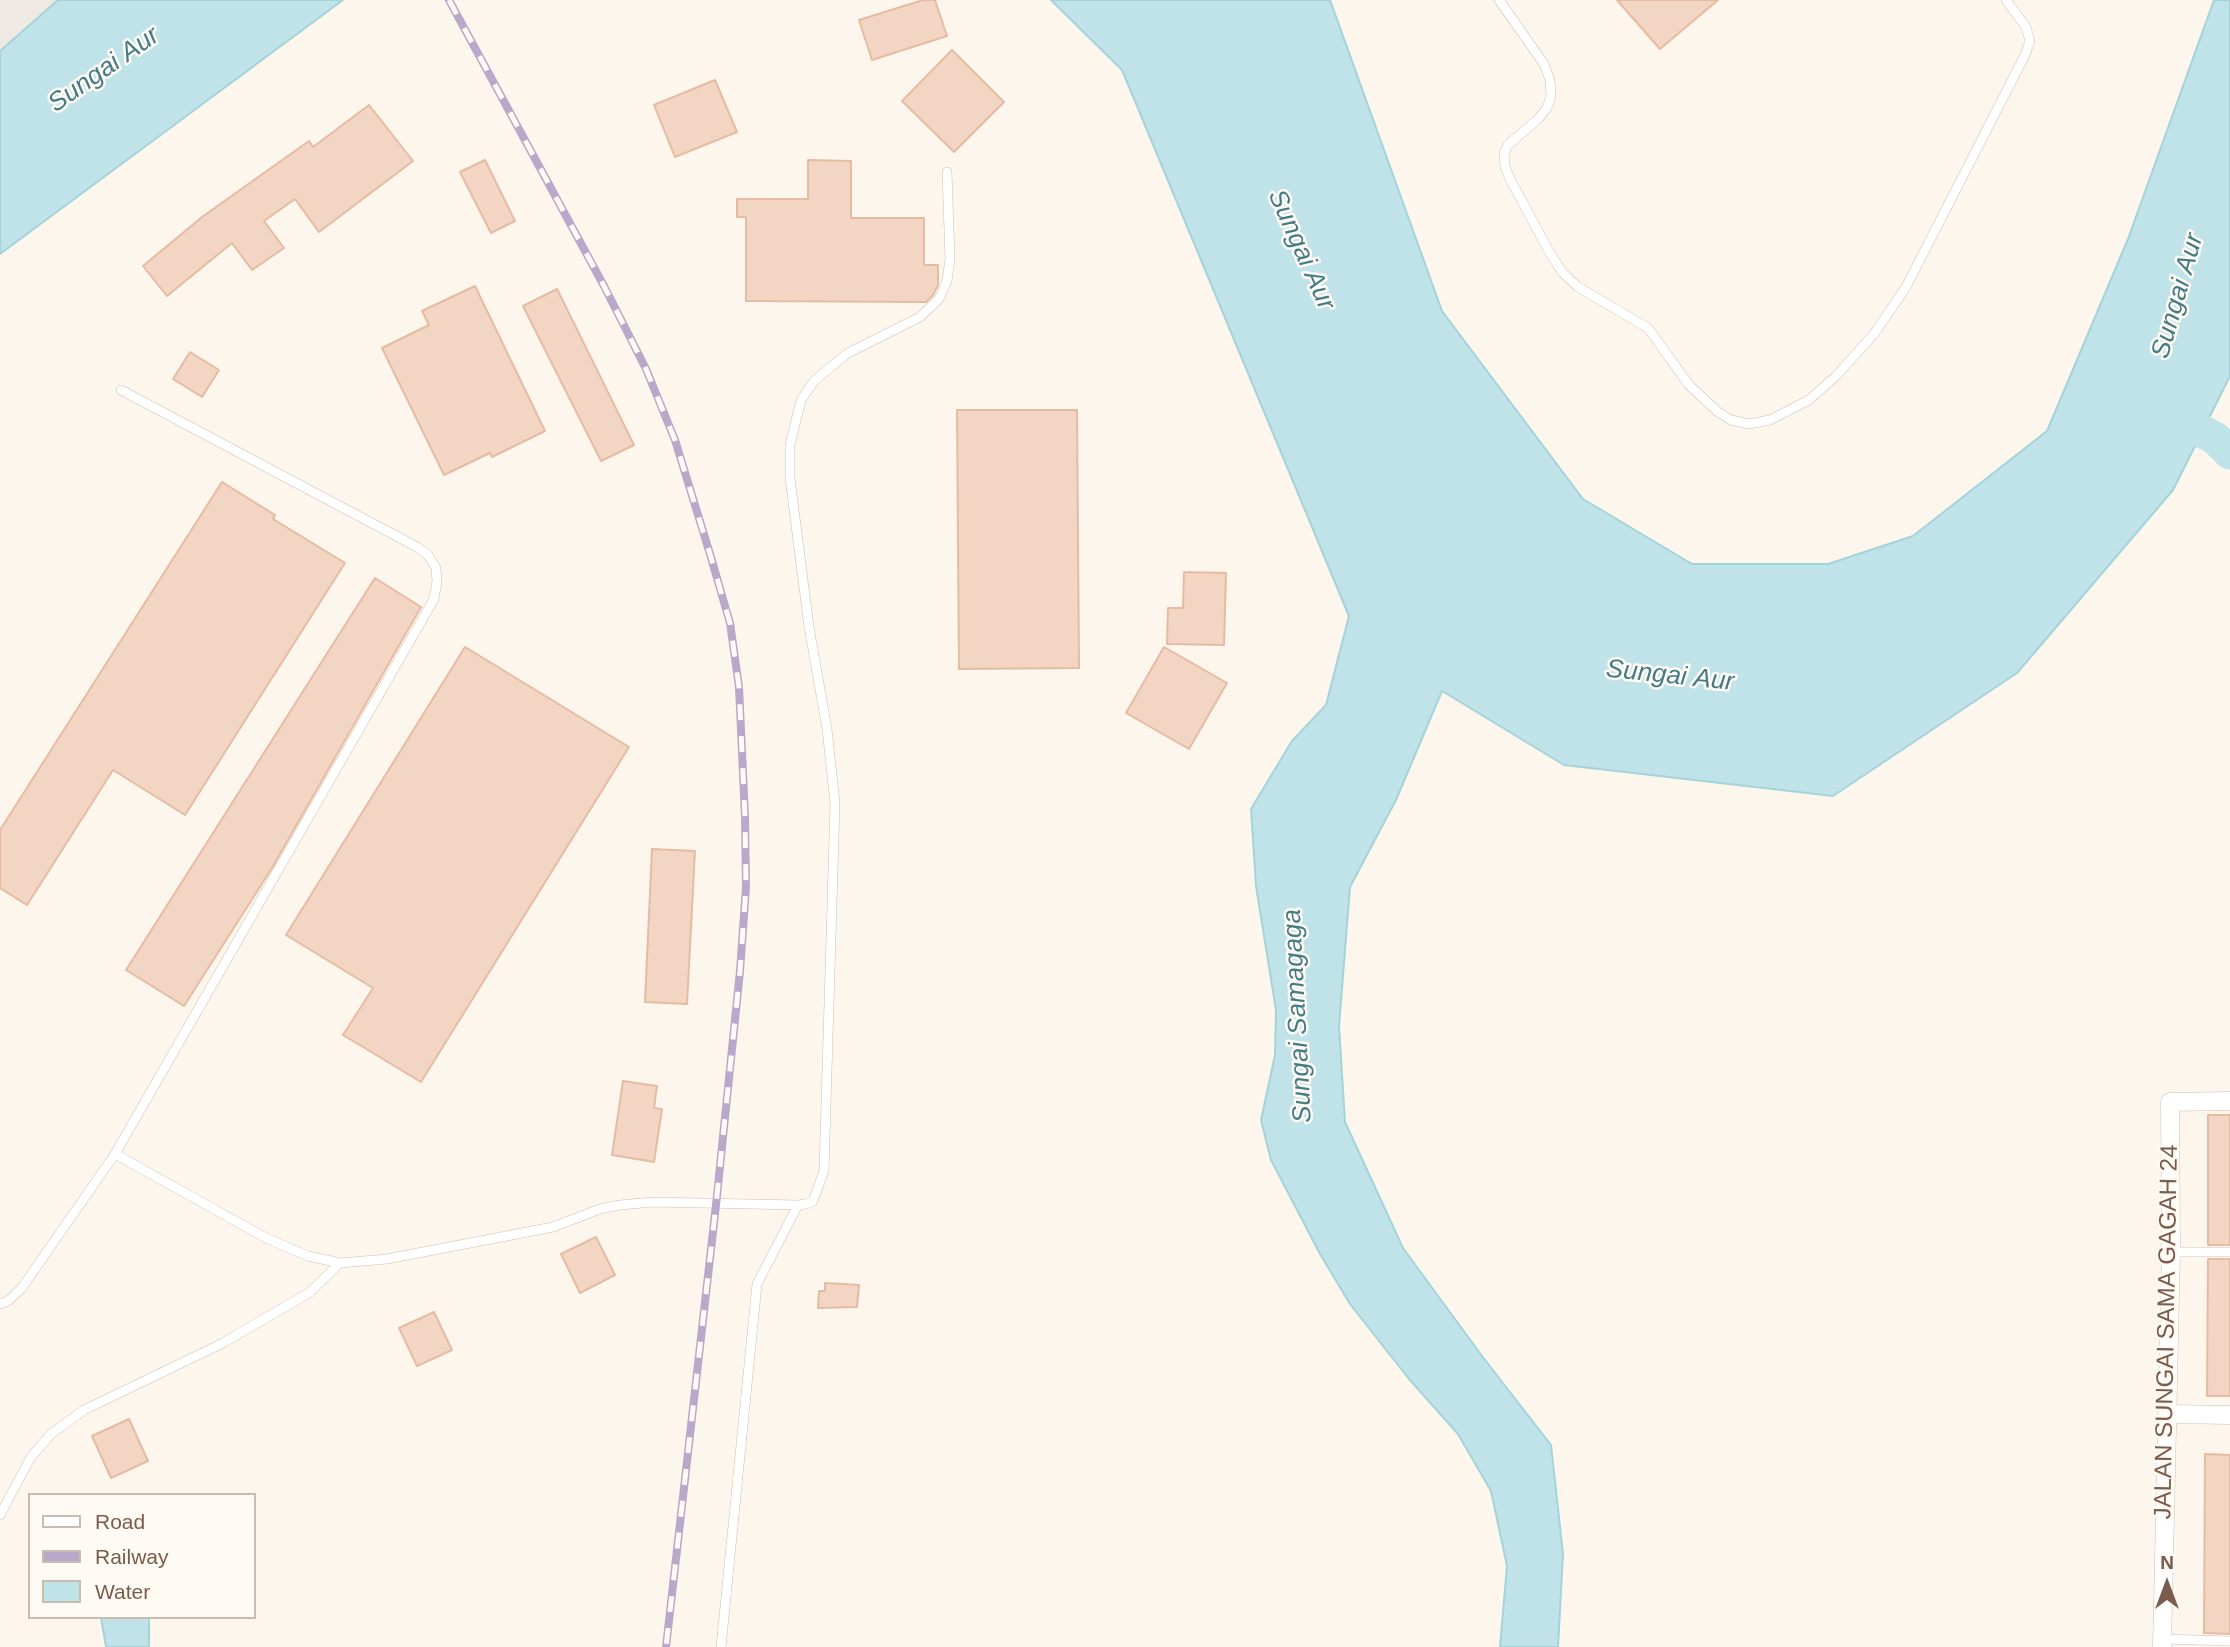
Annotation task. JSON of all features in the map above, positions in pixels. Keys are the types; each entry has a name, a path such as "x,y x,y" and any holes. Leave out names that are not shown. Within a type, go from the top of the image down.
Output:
{"street":[{"name":"JALAN SUNGAI SAMA GAGAH 24","path":"2163,1643 2171,1252 2170,1102 2230,1101"},
{"path":"2168,1414 2230,1415"}],"lane":[{"path":"1499,0 1544,64 1550,80 1551,96 1547,108 1508,145 1504,153 1505,166 1510,177 1551,255 1563,273 1578,287 1647,328 1689,384 1718,412 1749,424 1770,420 1810,400 1874,334 1906,287 2030,41 2026,27 2006,0"},
{"path":"115,1154 266,1238 307,1256 340,1263 387,1259 552,1227 600,1209 620,1205 653,1202 798,1205 813,1201 824,1171 835,803 827,729 809,627 790,478 792,430 801,400 814,381 827,369 848,353 919,317 939,299 947,281 950,259 947,172"},
{"path":"0,1304 8,1301 21,1289 115,1154 434,599 437,581 436,568 428,555 417,547 121,390"},
{"path":"721,1647 757,1284 798,1205"},
{"path":"2171,1252 2230,1252"},
{"path":"0,1515 31,1457 51,1434 84,1410 223,1343 279,1311 309,1293 340,1263"},
{"path":"2163,1643 2230,1641"}],"shaded area":[{"path":"0,0 58,0 0,51"}],"water":[{"name":"Sungai Aur","path":"58,0 343,0 0,254 0,51"},
{"path":"1051,0 1330,0 1442,311 1583,499 1692,564 1828,564 1913,536 2047,431 2128,239 2214,0 2230,0 2230,376 2173,490 2017,673 1833,796 1564,765 1442,691 1396,800 1350,887 1339,1026 1345,1122 1403,1248 1551,1445 1563,1554 1558,1647 1500,1647 1507,1566 1491,1491 1458,1434 1409,1379 1350,1304 1320,1254 1271,1160 1261,1120 1275,1055 1276,1010 1256,886 1251,809 1292,741 1326,705 1349,616 1122,70"},
{"path":"101,1619 149,1619 149,1647 106,1647"}],"building":[{"path":"923,0 935,0 947,36 872,60 859,20"},
{"path":"1617,0 1718,0 1660,49"},
{"path":"952,50 1004,102 954,152 902,101"},
{"path":"715,80 737,132 675,157 654,105"},
{"path":"369,105 413,161 319,232 295,199 264,221 284,248 252,270 232,243 167,296 143,266 202,217 309,141 313,147"},
{"path":"485,160 515,221 491,233 460,172"},
{"path":"808,160 851,161 851,218 924,218 924,265 938,265 938,285 926,302 746,301 746,217 737,217 737,199 808,199"},
{"path":"475,286 545,431 492,457 490,453 444,475 382,348 429,325 422,311"},
{"path":"557,289 634,445 601,461 523,306"},
{"path":"190,352 219,370 202,397 173,379"},
{"path":"957,410 1077,410 1079,668 959,669"},
{"path":"222,482 275,515 273,519 345,563 185,815 113,770 27,905 0,888 0,830"},
{"path":"1184,572 1226,573 1224,645 1167,644 1168,608 1183,608"},
{"path":"375,578 421,607 272,868 184,1006 126,970"},
{"path":"465,647 629,747 421,1082 343,1035 373,988 286,935"},
{"path":"1164,647 1227,683 1189,749 1126,713"},
{"path":"652,849 695,851 687,1004 645,1002"},
{"path":"623,1081 657,1086 654,1108 662,1109 654,1162 612,1155"},
{"path":"2208,1115 2230,1115 2230,1245 2208,1245"},
{"path":"596,1237 615,1275 580,1293 561,1254"},
{"path":"2208,1259 2230,1259 2230,1396 2207,1396"},
{"path":"825,1283 859,1285 857,1307 818,1308 819,1291 825,1291"},
{"path":"434,1312 452,1350 417,1366 399,1328"},
{"path":"129,1419 148,1461 111,1478 92,1436"},
{"path":"2205,1454 2230,1455 2230,1634 2204,1633"}],"waterway":[{"path":"2161,411 2215,438 2230,453"}],"railway":[{"path":"449,0 646,369 675,440 710,554 730,623 739,687 746,887 740,971 666,1647"}],"water label":[{"name":"Sungai Samagaga","path":"1298,1016"}]}
